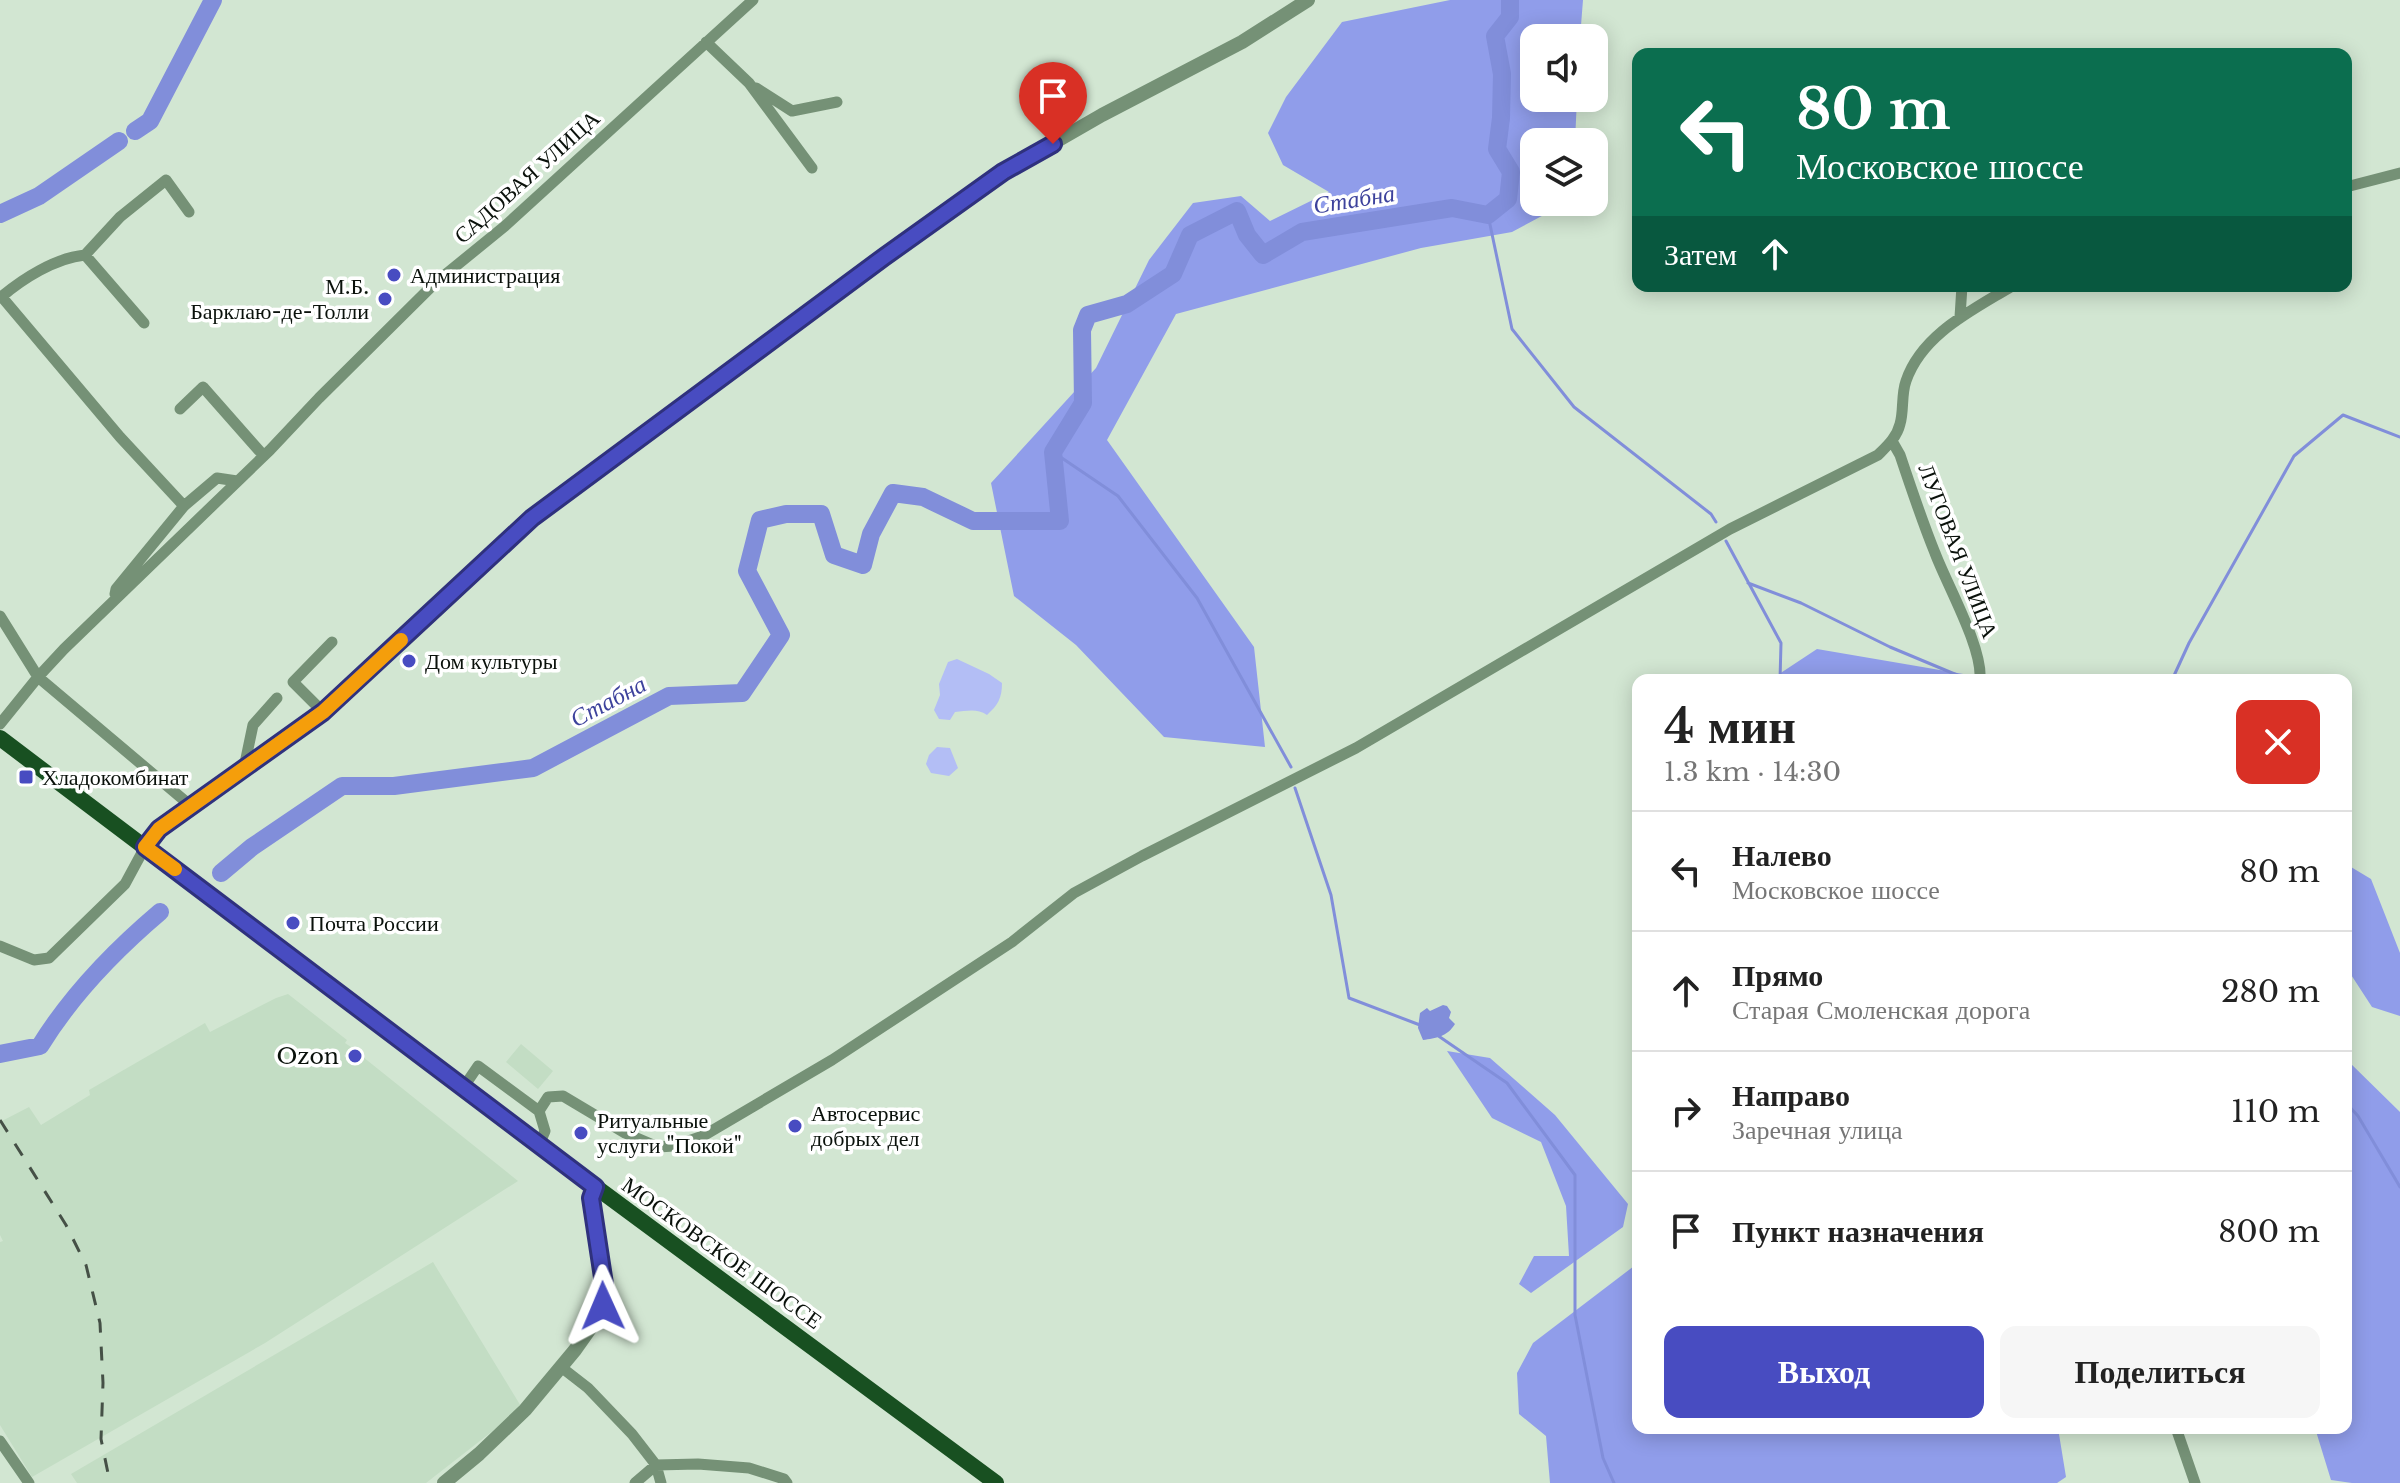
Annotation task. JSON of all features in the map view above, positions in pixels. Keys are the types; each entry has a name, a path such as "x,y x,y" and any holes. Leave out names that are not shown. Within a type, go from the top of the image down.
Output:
{"main road":[{"path":"0,738 152,851"},
{"name":"МОСКОВСКОЕ ШОССЕ","path":"152,851 268,942 595,1187 996,1483"}],"street":[{"name":"САДОВАЯ УЛИЦА","path":"0,724 38,677 435,283 505,226 753,0"},
{"path":"0,946 34,960 49,958 125,884 152,851 159,829 323,712 532,518 850,282 1003,172 1102,115 1242,42 1308,0"},
{"path":"706,42 749,83 812,168"},
{"path":"749,83 792,111 837,102"},
{"path":"2352,185 2400,173"},
{"path":"184,506 1,297 42,269 85,255 120,217 166,180 189,212"},
{"path":"85,255 144,323"},
{"path":"1960,317 1962,292"},
{"path":"539,1111 548,1097 563,1096 625,1133 658,1147 674,1146 703,1136 832,1060 1012,942 1074,893 1356,748 1730,529 1878,455 1892,441 1900,424 1905,382 1914,363 1953,322 2002,292"},
{"path":"180,409 203,387 263,455"},
{"name":"ЛУГОВАЯ УЛИЦА","path":"1892,441 1900,455 1935,555 1969,632 1979,674"},
{"path":"112,602 116,589 184,506 217,478 237,481"},
{"path":"0,616 38,677 191,806"},
{"path":"323,712 293,682 332,642"},
{"path":"244,768 253,725 277,698"},
{"path":"463,1088 478,1066 539,1111 545,1131 539,1145"},
{"path":"444,1483 525,1410 599,1316 605,1296 591,1198 595,1187"},
{"path":"561,1367 588,1388 632,1434 656,1465 661,1483"},
{"path":"2178,1434 2195,1483"},
{"path":"0,1441 29,1483"},
{"path":"635,1483 656,1465 698,1464 749,1468 784,1479 787,1483"}],"shaded area":[{"path":"1450,0 1583,0 1581,24 1520,24 1520,112 1576,112 1576,128 1520,128 1520,216 1542,216 1512,232 1421,248 1176,314 1107,440 1254,647 1265,747 1164,737 1076,645 1014,596 991,483 1096,368 1149,260 1193,203 1241,196 1270,221 1329,192 1283,165 1268,133 1286,97 1342,22"},
{"path":"1817,649 1963,674 1779,674"},
{"path":"957,659 1002,683 999,701 987,715 979,711 955,712 950,720 939,719 934,710 940,695 939,684 948,662"},
{"path":"937,747 950,748 958,768 949,776 931,773 926,764"},
{"path":"2352,868 2371,879 2400,953 2400,1016 2372,1007 2352,976"},
{"path":"288,994 347,1040 345,1043 351,1047 344,1056 353,1049 518,1181 265,1343 32,1477 0,1425 0,1242 3,1241 0,1235 0,1122 29,1107 41,1125 90,1095 89,1090 205,1023 210,1032"},
{"path":"1443,1005 1451,1012 1449,1018 1455,1024 1445,1034 1423,1040 1418,1028 1420,1013 1427,1008 1430,1011"},
{"path":"521,1044 553,1071 538,1089 506,1062"},
{"path":"1447,1051 1490,1058 1555,1115 1628,1204 1623,1227 1531,1293 1519,1284 1534,1256 1569,1256 1566,1206 1541,1142 1492,1118"},
{"path":"2352,1065 2400,1112 2400,1483 2331,1480 2317,1434 2352,1434"},
{"path":"433,1262 522,1408 426,1483 77,1483 71,1474"},
{"path":"1632,1268 1632,1434 2059,1434 2066,1477 2057,1483 1550,1483 1546,1436 1519,1414 1517,1373 1533,1343"}],"waterway":[{"path":"135,131 150,121 213,0"},
{"name":"Стабна","path":"221,873 252,847 342,786 394,786 533,768 669,696 742,693 781,635 747,571 760,520 786,514 821,514 834,555 863,565 871,534 893,493 923,497 973,521 1060,521 1053,452 1083,403 1082,330 1088,315 1127,304 1173,274 1190,235 1237,211 1247,235 1263,255 1302,232 1452,208 1488,215 1508,199 1511,172 1497,149 1502,74 1495,36 1510,17 1510,0"},
{"path":"0,214 39,196 119,141"},
{"path":"1488,215 1512,329 1574,407 1711,514 1716,522"},
{"path":"2175,674 2294,456 2343,415 2400,437"},
{"path":"1053,452 1118,496 1197,598 1291,767"},
{"path":"1726,541 1781,643 1780,674"},
{"path":"1748,583 1801,603 1890,647 1955,674"},
{"path":"1295,788 1331,895 1349,998 1420,1025"},
{"name":"Стабна","path":"0,1054 40,1046 95,974 160,912"},
{"path":"1437,1035 1507,1083 1575,1175 1575,1315 1603,1458 1614,1483"},
{"path":"2352,1110 2400,1187"}],"railway":[{"path":"0,1120 66,1225 86,1265 100,1323 103,1383 101,1439 110,1483"}],"slow traffic":[{"path":"175,869 145,847 159,829 323,712 401,640"}],"place":[{"name":"Администрация","path":"394,275"},
{"name":"М.Б. Барклаю-де-Толли","path":"385,299"},
{"name":"Дом культуры","path":"409,661"},
{"name":"Хладокомбинат","path":"26,777"},
{"name":"Почта России","path":"293,923"},
{"name":"Ozon","path":"355,1056"},
{"name":"Автосервис добрых дел","path":"795,1126"},
{"name":"Ритуальные услуги \"Покой\"","path":"581,1133"}],"route":[{"path":"603,1306 603,1270 591,1198 595,1187 145,847 159,829 323,712 532,518 884,257 1003,172 1053,144"}]}
